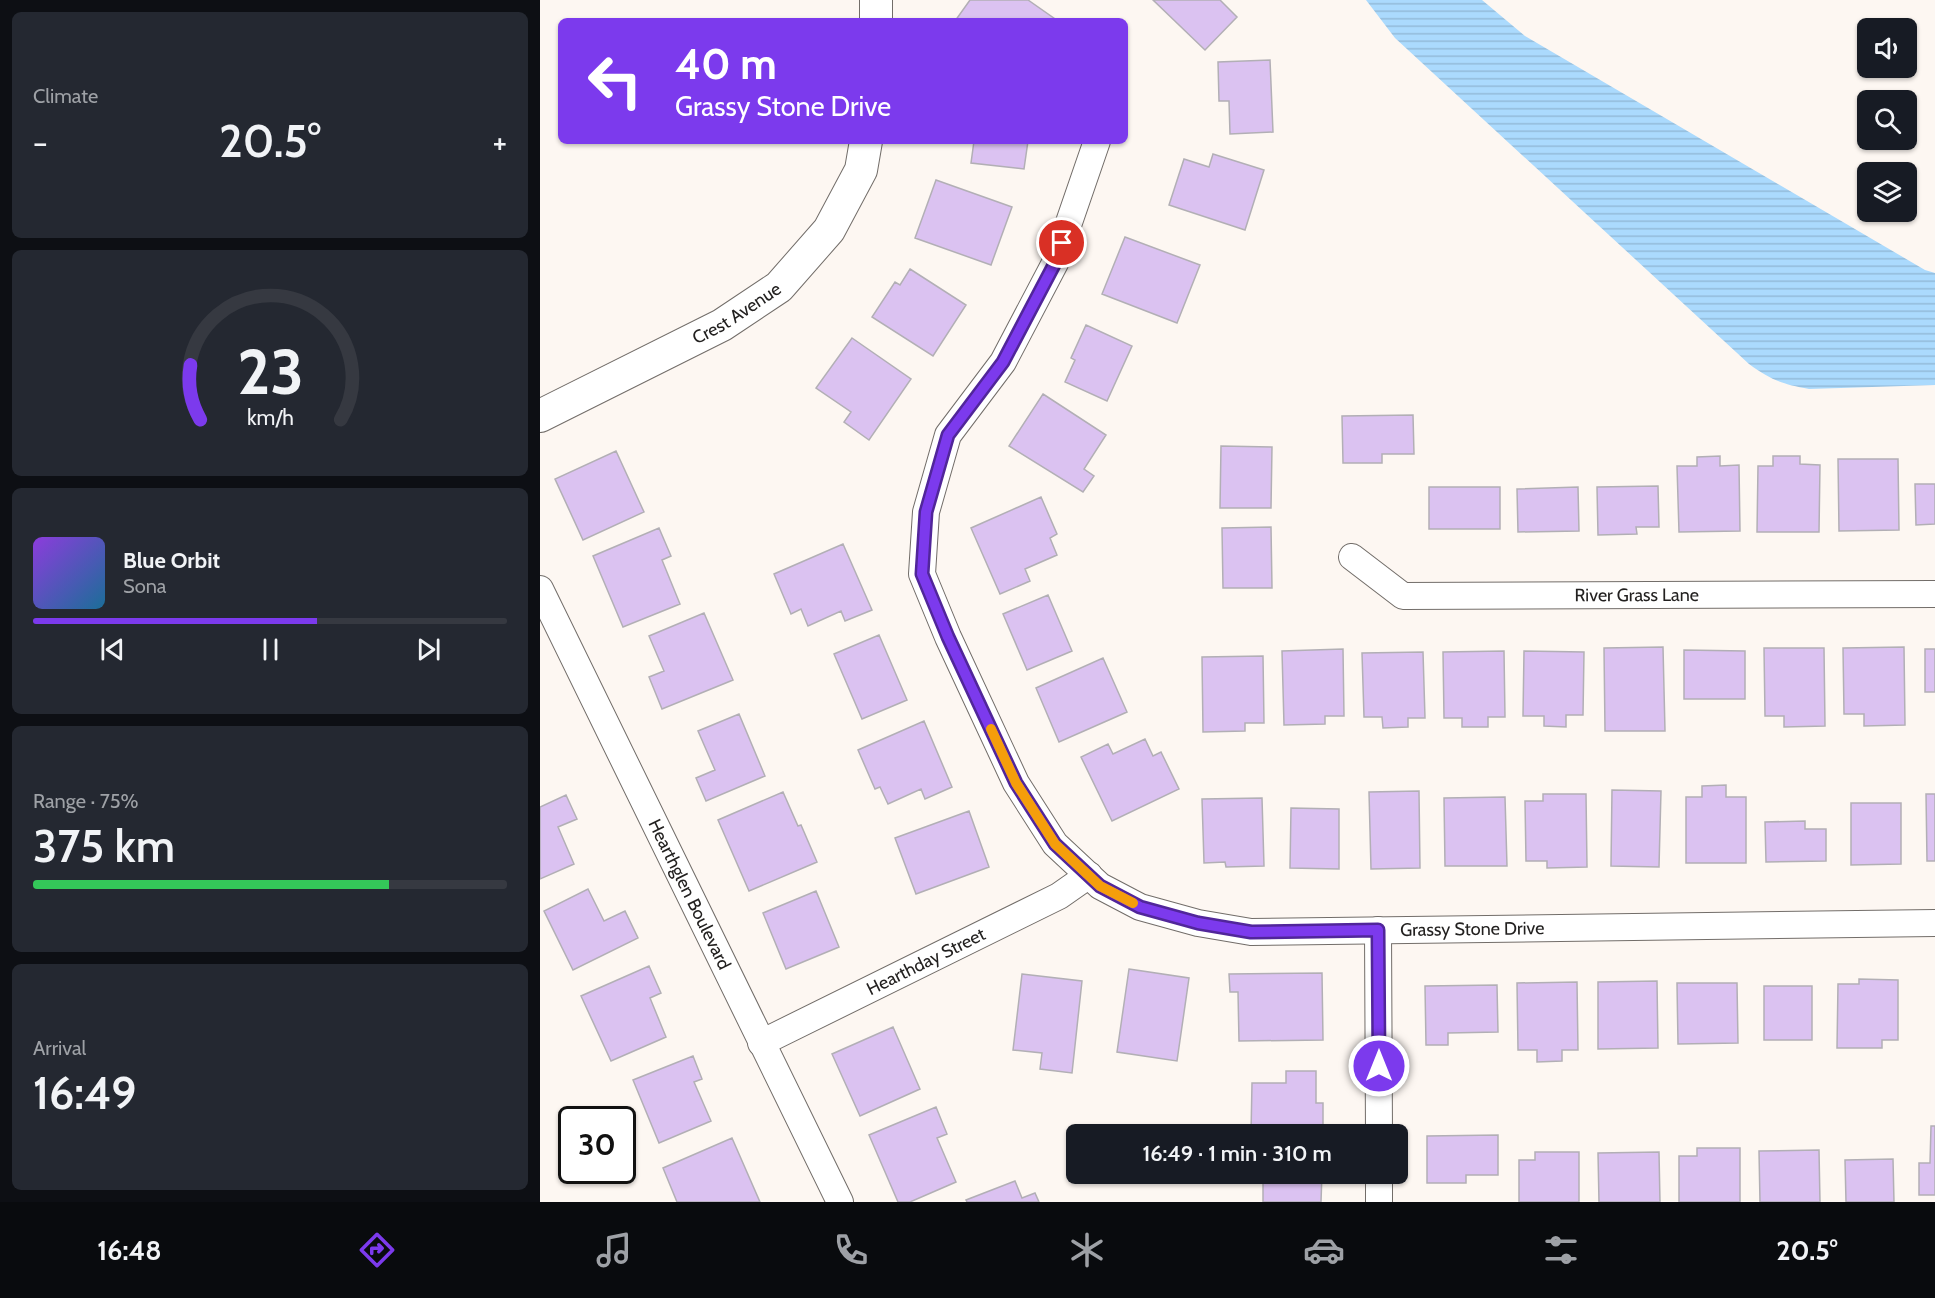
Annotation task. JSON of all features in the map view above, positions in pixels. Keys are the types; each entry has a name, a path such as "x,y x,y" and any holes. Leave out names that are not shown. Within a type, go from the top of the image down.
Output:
{"street":[{"path":"876,0 876,18"},
{"name":"Crest Avenue","path":"540,416 722,325 779,287 829,230 861,170 865,144"},
{"name":"Grassy Stone Drive","path":"1096,144 1055,263 1003,362 948,435 926,512 922,574 948,637 1016,783 1055,844 1100,886 1140,907 1198,923 1251,932 1935,923"},
{"name":"River Grass Lane","path":"1352,557 1403,596 1935,594"},
{"name":"Hearthglen Boulevard","path":"540,589 840,1202"},
{"name":"Hearthday Street","path":"761,1043 1059,896 1089,875"},
{"path":"1378,930 1379,1124"},
{"path":"1379,1184 1379,1202"}],"water":[{"path":"1366,0 1482,0 1525,36 1925,270 1935,273 1935,385 1809,389 1777,381 1749,364 1395,38"}],"building":[{"path":"970,0 1028,0 1054,18 957,18"},
{"path":"1153,0 1220,0 1237,17 1205,50"},
{"path":"1270,60 1273,132 1230,134 1229,101 1219,101 1218,62"},
{"path":"974,144 1028,144 1024,169 971,163"},
{"path":"1213,154 1264,170 1245,230 1169,205 1184,159 1209,167"},
{"path":"936,180 1012,207 991,265 915,238"},
{"path":"1125,237 1200,265 1177,323 1102,294"},
{"path":"910,269 966,305 933,356 872,317 895,282 900,285"},
{"path":"1086,325 1132,346 1107,401 1065,382 1075,360 1071,358"},
{"path":"852,338 911,379 869,440 844,422 851,412 816,388"},
{"path":"1043,394 1106,435 1084,469 1094,476 1083,492 1009,446"},
{"path":"1413,415 1414,454 1382,454 1382,463 1343,463 1342,416"},
{"path":"1221,446 1272,447 1271,508 1220,508"},
{"path":"616,451 644,512 583,540 555,479"},
{"path":"1720,456 1720,466 1739,465 1740,531 1679,532 1677,466 1697,466 1697,457"},
{"path":"1773,456 1800,456 1800,464 1820,465 1819,532 1757,532 1758,466 1773,466"},
{"path":"1838,459 1898,459 1899,530 1839,531"},
{"path":"1915,484 1935,484 1935,524 1916,525"},
{"path":"1658,486 1659,527 1636,527 1637,534 1598,535 1597,487"},
{"path":"1429,487 1500,487 1500,529 1429,529"},
{"path":"1578,487 1579,531 1518,532 1517,489"},
{"path":"1041,497 1057,534 1050,538 1057,555 1025,569 1030,581 1000,594 971,528"},
{"path":"1271,527 1272,588 1223,588 1222,528"},
{"path":"659,528 671,556 662,560 680,604 623,627 593,556"},
{"path":"843,544 872,610 845,621 841,611 808,626 801,609 791,614 774,574"},
{"path":"1048,595 1072,651 1027,670 1003,614"},
{"path":"704,613 733,680 662,709 649,677 664,671 649,636"},
{"path":"879,635 907,700 862,719 834,654"},
{"path":"1663,647 1665,731 1605,731 1604,648"},
{"path":"1904,647 1905,725 1864,726 1864,714 1844,714 1843,648"},
{"path":"1764,648 1824,648 1825,726 1784,727 1784,716 1765,716"},
{"path":"1343,649 1344,716 1325,716 1325,724 1284,725 1282,651"},
{"path":"1925,649 1935,649 1935,692 1925,692"},
{"path":"1684,650 1745,651 1745,699 1684,699"},
{"path":"1504,651 1505,717 1488,717 1488,727 1462,727 1462,718 1444,718 1443,652"},
{"path":"1524,651 1584,652 1583,715 1566,715 1566,727 1544,726 1544,716 1523,716"},
{"path":"1423,652 1425,718 1408,718 1408,727 1383,728 1382,717 1364,717 1362,653"},
{"path":"1263,656 1264,723 1245,723 1245,731 1203,732 1202,657"},
{"path":"1103,658 1127,712 1059,742 1036,688"},
{"path":"739,714 765,776 706,801 696,778 715,770 698,731"},
{"path":"924,721 952,787 925,799 921,789 888,804 880,787 875,789 858,750"},
{"path":"1145,739 1153,756 1161,752 1179,789 1112,821 1081,757 1108,744 1113,754"},
{"path":"1726,785 1726,797 1746,797 1746,863 1686,863 1686,797 1702,797 1702,786"},
{"path":"1612,790 1661,791 1659,867 1611,866"},
{"path":"1419,791 1420,868 1371,869 1369,792"},
{"path":"783,792 817,862 749,891 718,820"},
{"path":"1543,794 1586,794 1587,867 1547,868 1547,861 1526,861 1525,801 1543,801"},
{"path":"1926,794 1935,794 1935,861 1927,861"},
{"path":"566,795 577,819 558,827 574,864 540,879 540,807"},
{"path":"1505,797 1507,866 1445,866 1444,798"},
{"path":"1262,798 1264,866 1226,867 1225,862 1204,863 1202,799"},
{"path":"1851,803 1901,803 1901,864 1851,865"},
{"path":"1291,808 1339,809 1339,869 1290,868"},
{"path":"969,811 989,867 916,894 895,838"},
{"path":"1805,821 1805,829 1826,829 1826,861 1766,862 1765,822"},
{"path":"588,889 604,921 625,911 638,938 573,970 544,911"},
{"path":"816,891 839,947 786,969 763,913"},
{"path":"649,966 661,993 650,998 666,1037 611,1061 581,996"},
{"path":"1129,969 1189,978 1177,1061 1117,1052"},
{"path":"1322,973 1323,1040 1239,1041 1238,992 1230,992 1229,974"},
{"path":"1022,974 1082,981 1072,1073 1040,1069 1042,1053 1013,1050"},
{"path":"1859,979 1898,980 1898,1040 1882,1040 1882,1048 1837,1048 1838,984 1859,984"},
{"path":"1657,981 1658,1048 1598,1049 1598,982"},
{"path":"1577,982 1578,1050 1562,1050 1562,1061 1537,1062 1537,1050 1518,1050 1517,983"},
{"path":"1677,983 1737,983 1738,1043 1678,1044"},
{"path":"1497,985 1498,1032 1448,1033 1448,1045 1426,1045 1425,986"},
{"path":"1764,986 1812,986 1812,1040 1764,1040"},
{"path":"893,1027 920,1089 860,1116 832,1054"},
{"path":"693,1056 702,1079 694,1082 711,1121 659,1143 633,1080"},
{"path":"1286,1071 1316,1071 1316,1103 1323,1103 1323,1124 1251,1124 1252,1083 1286,1083"},
{"path":"936,1107 947,1134 937,1138 956,1182 910,1202 898,1202 869,1135"},
{"path":"1931,1126 1935,1126 1935,1195 1919,1195 1919,1163 1930,1163"},
{"path":"1498,1135 1498,1175 1466,1175 1466,1183 1427,1183 1427,1136"},
{"path":"732,1138 760,1202 677,1202 663,1168"},
{"path":"1697,1148 1740,1148 1740,1202 1679,1202 1679,1156 1697,1156"},
{"path":"1819,1150 1820,1202 1760,1202 1759,1151"},
{"path":"1535,1152 1579,1152 1579,1202 1519,1202 1519,1160 1535,1160"},
{"path":"1659,1152 1660,1202 1599,1202 1598,1153"},
{"path":"1893,1159 1894,1202 1846,1202 1845,1160"},
{"path":"1015,1181 1022,1198 1035,1193 1039,1202 967,1202 966,1200"},
{"path":"1263,1184 1322,1184 1321,1202 1263,1202"}],"slow traffic":[{"path":"991,729 1016,783 1055,844 1100,886 1133,903"}],"route":[{"path":"1062,243 1055,263 1003,362 948,435 926,512 922,574 948,637 1016,783 1055,844 1100,886 1140,907 1198,923 1251,932 1378,930 1379,1066"}]}
